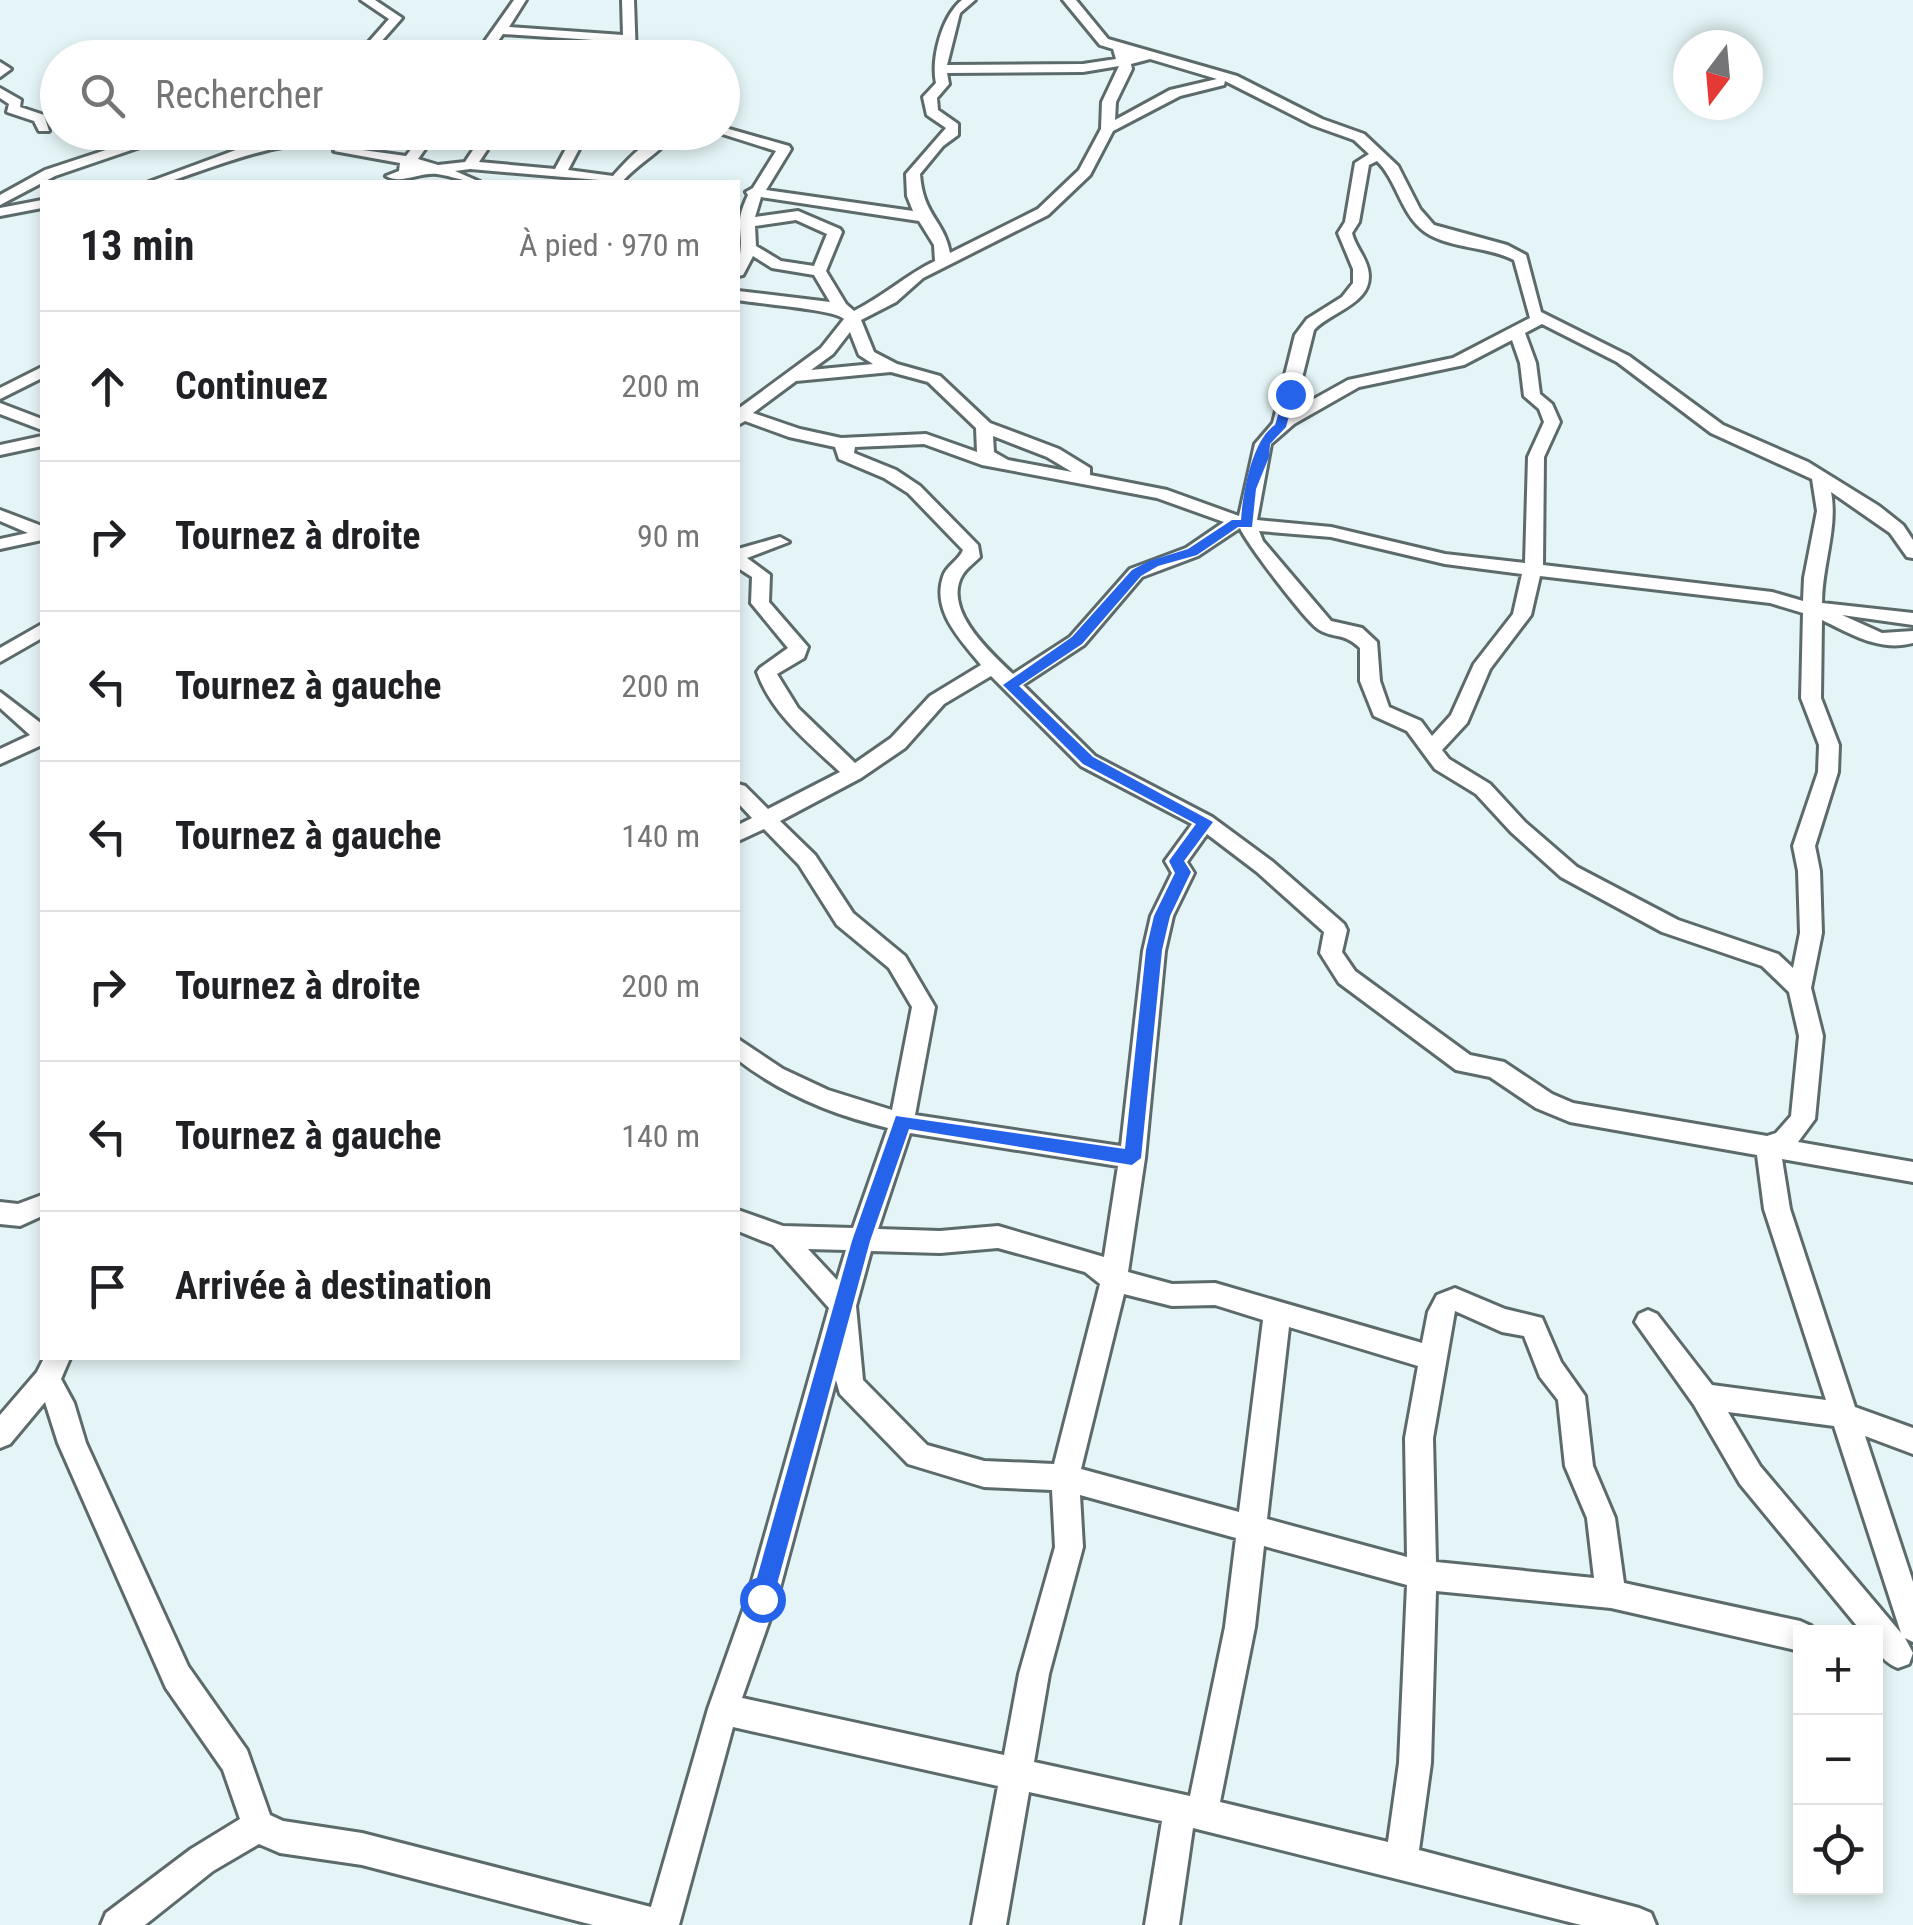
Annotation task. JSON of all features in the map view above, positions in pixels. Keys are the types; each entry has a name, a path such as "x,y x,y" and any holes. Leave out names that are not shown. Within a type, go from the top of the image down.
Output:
{"street":[{"path":"367,0 396,18 377,40"},
{"path":"491,40 516,11 520,0"},
{"path":"498,30 627,39 628,0"},
{"path":"942,264 944,250 916,199 913,174 938,144 951,135 953,126 932,112 930,97 941,77 954,12 969,0"},
{"path":"1069,0 1087,15 1095,33 1121,53 1126,69 1109,102 1108,130"},
{"path":"941,77 970,69 1083,68 1121,53 1151,56 1194,65 1262,93 1317,122 1359,137 1393,169 1430,228 1502,248 1520,258 1534,314 1623,359 1717,430 1742,442 1778,448 1897,529 1913,553"},
{"path":"1151,56 1219,82 1262,93"},
{"path":"740,296 846,312 890,299 918,275 1043,212 1086,172 1108,130 1175,93 1219,82"},
{"path":"0,92 16,104 2,116 3,124 40,128"},
{"path":"740,136 784,149 766,180 753,192 741,223 745,244 776,265 819,271 846,312 867,355 891,368 934,379 984,427 1053,453 1100,481"},
{"path":"0,201 50,173 120,150"},
{"path":"161,180 240,150"},
{"path":"343,150 412,161 467,180"},
{"path":"377,150 385,156"},
{"path":"389,180 419,150"},
{"path":"470,165 480,150"},
{"path":"559,174 572,150"},
{"path":"617,180 648,150"},
{"path":"1280,427 1294,381 1296,358 1310,323 1358,292 1360,259 1345,233 1352,222 1362,162 1378,155"},
{"path":"389,180 470,165 611,180"},
{"path":"753,192 924,217"},
{"path":"0,212 40,204"},
{"path":"741,223 798,214 834,232 819,271"},
{"path":"740,410 828,351 846,312"},
{"path":"740,833 854,773 898,743 937,700 1002,676 1077,640 1136,573 1192,552 1242,524 1264,444 1268,435 1280,427 1354,383 1438,368 1545,319"},
{"path":"1432,749 1460,718 1481,668 1522,615 1536,554 1536,456 1552,422 1546,406 1532,396 1528,363 1517,332"},
{"path":"792,377 891,368"},
{"path":"5,387 40,376"},
{"path":"0,408 40,419"},
{"path":"740,411 794,433 840,444 847,448 844,455 891,475 936,504 942,520 972,549 971,557 954,572 948,596 960,627 1002,676 1088,761 1205,822 1265,867 1336,930 1331,953 1347,978 1464,1063 1496,1069 1544,1101 1570,1112 1913,1172"},
{"path":"984,427 986,455 1000,462"},
{"path":"840,444 926,438 982,460 1191,502 1242,524 1331,532 1445,559 1478,576 1530,568 1913,619"},
{"path":"0,450 40,441"},
{"path":"1768,1146 1785,1140 1803,1119 1811,1036 1800,988 1811,933 1804,846 1828,772 1829,744 1811,698 1813,578 1826,511 1811,472"},
{"path":"0,515 40,532"},
{"path":"1242,524 1325,625 1355,632 1370,646 1370,681 1382,711 1414,726 1442,764 1483,789 1518,828 1569,872 1670,926 1770,960 1800,988"},
{"path":"0,544 40,534"},
{"path":"740,557 780,542"},
{"path":"740,559 761,575 760,603 798,647 797,654 767,672 769,680 793,713 854,773"},
{"path":"1814,608 1876,638 1913,638"},
{"path":"0,656 40,631"},
{"path":"0,698 40,733"},
{"path":"0,756 40,736"},
{"path":"52,1369 72,1444 177,1677 236,1762 258,1826 280,1837 362,1849 659,1925 723,1709 762,1599 861,1241 902,1121 924,1007 896,962 845,919 806,860 740,793"},
{"path":"989,1925 1034,1674 1069,1547 1065,1478 1114,1280 1132,1158 1154,950 1162,916 1183,872 1176,861 1205,822"},
{"path":"740,1050 762,1072 806,1093 902,1121 1132,1158"},
{"path":"1768,1146 1777,1208 1808,1295 1842,1416 1900,1649"},
{"path":"0,1213 20,1214 40,1206"},
{"path":"740,1221 782,1237 940,1242 998,1237 1093,1263 1114,1280 1172,1294 1215,1294 1434,1359"},
{"path":"782,1237 844,1305 850,1385 918,1455 984,1474 1065,1478 1422,1575 1611,1594 1793,1634"},
{"path":"1402,1862 1415,1763 1422,1575 1419,1438 1440,1312 1446,1303 1455,1299 1502,1320 1533,1326 1550,1368 1572,1396 1579,1466 1601,1518 1611,1594"},
{"path":"1162,1925 1240,1627 1278,1314"},
{"path":"1648,1322 1704,1396 1750,1474 1900,1649"},
{"path":"0,1436 52,1369"},
{"path":"1704,1396 1842,1416 1913,1441"},
{"path":"723,1709 849,1740 1192,1812 1639,1925"},
{"path":"118,1925 202,1860 258,1826"}],"route":[{"path":"762,1599 861,1241 902,1121 1132,1158 1154,950 1162,916 1183,872 1176,861 1205,822 1154,792 1135,788 1115,772 1088,761 1051,720 1010,685 1077,640 1136,573 1192,552 1218,538 1236,522 1248,525 1250,489 1264,444 1268,435 1280,427 1290,394"}]}
